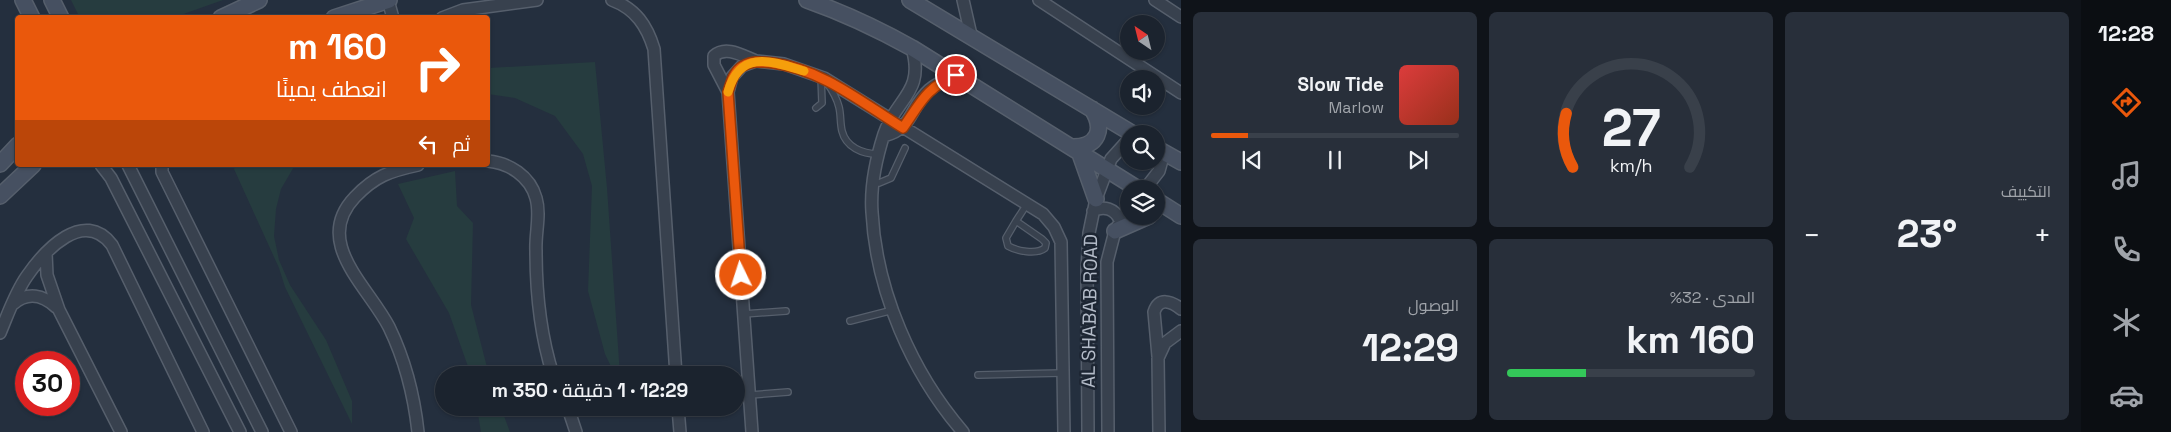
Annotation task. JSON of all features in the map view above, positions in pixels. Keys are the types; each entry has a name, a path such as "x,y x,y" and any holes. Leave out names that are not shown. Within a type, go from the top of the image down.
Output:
{"street":[{"path":"23,0 30,15"},
{"path":"52,0 60,15"},
{"path":"227,15 259,0"},
{"path":"352,15 371,12 389,0 392,15"},
{"path":"450,15 463,10 537,0"},
{"path":"612,0 623,4 638,16 648,31 654,50 675,366"},
{"path":"807,0 838,11 880,30 912,48 1124,180"},
{"path":"910,0 1120,126"},
{"path":"963,0 971,35"},
{"path":"1040,0 1181,93"},
{"path":"1155,0 1181,17"},
{"path":"912,48 916,62 914,81 891,120 878,154 873,182 874,238 893,310 905,340 933,393 963,432"},
{"path":"728,92 714,64 714,56 720,51 728,50 756,61 784,64 822,77 1043,214 1054,227 1061,242 1064,373 1063,431"},
{"path":"752,432 728,92 732,77 742,66 756,61"},
{"path":"884,136 903,128 922,97 930,89 956,75"},
{"path":"1076,149 1094,141 1099,130 1098,119 1092,110"},
{"name":"AL SHABAB ROAD","path":"1088,432 1088,252 1095,205 1107,169 1120,147"},
{"path":"0,164 15,149"},
{"path":"1076,149 1092,182 1095,205 1114,211 1118,226 1121,225"},
{"path":"1165,153 1181,162"},
{"path":"490,162 512,168 527,180 536,197 538,216 536,249 538,306 541,332 550,366"},
{"path":"0,196 31,167"},
{"path":"103,167 112,178 240,432"},
{"path":"112,178 126,167"},
{"path":"129,167 262,432"},
{"path":"162,167 162,172 291,432"},
{"path":"392,168 374,180 346,206 339,223 339,242 345,258 388,325 400,351 411,388 418,432"},
{"path":"1165,204 1179,210"},
{"path":"1165,212 1179,210"},
{"name":"AL SHABAB ROAD","path":"1108,432 1106,277 1110,246 1120,223"},
{"path":"0,332 26,277 46,253 70,233 78,230 93,231 107,239 203,432"},
{"path":"46,253 47,275 59,310 120,432"},
{"path":"13,304 25,297 39,296 46,298 59,310"},
{"path":"1159,432 1158,358 1154,312 1163,302 1167,301 1181,309"},
{"path":"1158,358 1165,343 1181,331"},
{"path":"571,416 576,432"},
{"path":"679,416 680,432"}],"lane":[{"path":"816,108 822,103 822,77"},
{"path":"822,77 839,106 842,132 848,142 862,152 878,154"},
{"path":"873,182 886,182 891,178 905,148"},
{"path":"1016,220 1042,239 1046,243 1045,248 1041,251 1016,250 1008,246 1006,238 1016,220 1027,204"},
{"path":"850,321 893,310"},
{"path":"744,314 786,311"},
{"path":"978,375 1064,373"},
{"path":"750,395 788,392"}],"green space":[{"path":"71,0 223,0 181,15 78,15"},
{"path":"595,62 607,188 619,366 611,366 605,354 588,291 592,186 583,154 555,116 515,98 490,94 490,68"},
{"path":"235,167 294,167 281,189 276,209 274,236 279,260 290,285 326,340 352,401 352,424 285,287 279,268 234,169"},
{"path":"455,171 457,206 473,223 471,305 487,366 468,366 449,313 406,239 414,218 398,184"},
{"path":"478,416 504,416 510,432 481,432"}],"slow traffic":[{"path":"728,92 732,77 742,66 756,61 784,64 804,71"}],"route":[{"path":"741,275 728,92 732,77 742,66 756,61 784,64 806,71 842,88 903,128 922,97 937,84 956,75"}]}
